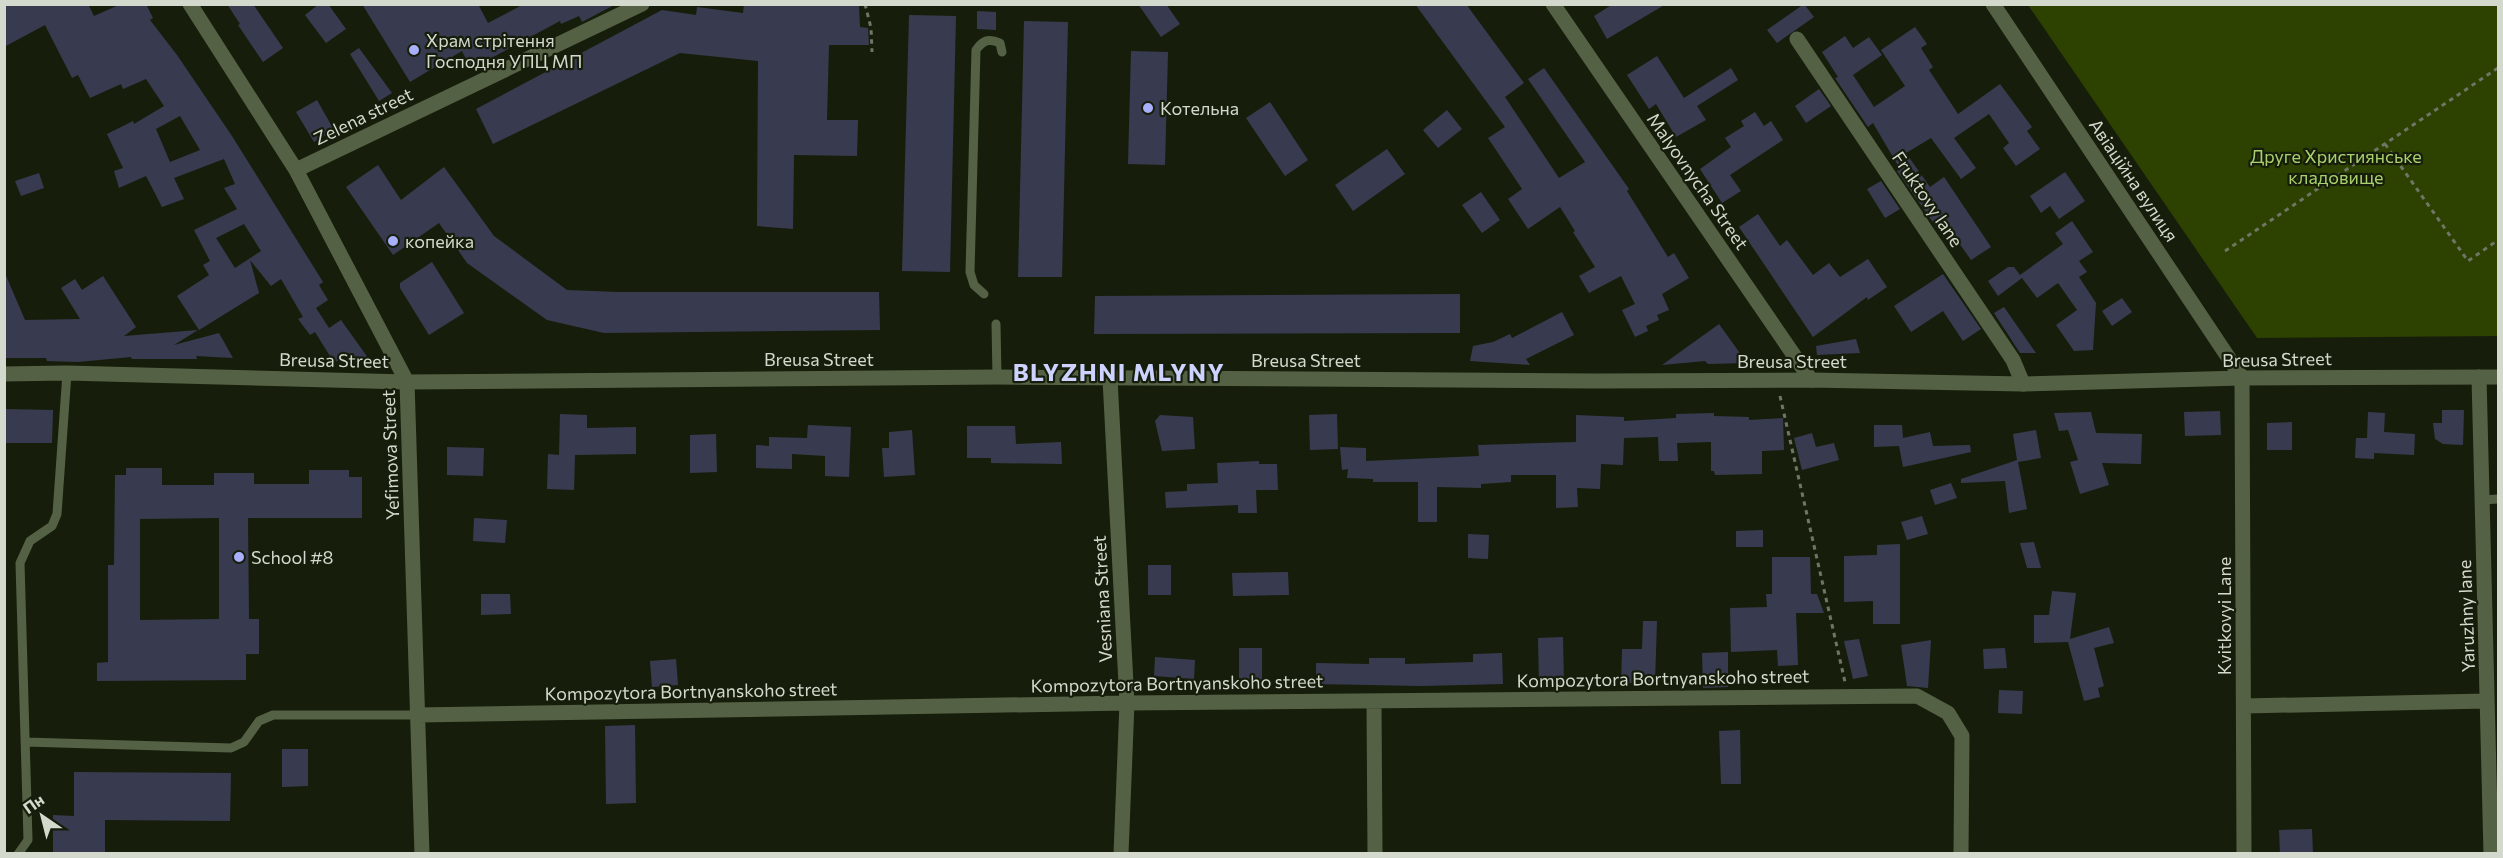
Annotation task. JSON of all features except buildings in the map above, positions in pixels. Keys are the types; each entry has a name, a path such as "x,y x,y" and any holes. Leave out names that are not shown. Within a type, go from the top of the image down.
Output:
{"street":[{"name":"Yefimova Street","path":"190,4 296,170 407,382 422,854"},
{"name":"Zelena street","path":"296,170 642,4"},
{"name":"Malyovnycha Street","path":"1553,4 1811,380"},
{"name":"Авіаційна вулиця","path":"1993,4 2242,378"},
{"name":"Fruktovy lane","path":"1797,39 2013,360 2022,384"},
{"name":"Breusa Street","path":"4,374 66,373 407,382 997,377 1572,381 1811,380 2022,384 2242,378 2499,377"},
{"name":"Yaruzhny lane","path":"2479,377 2491,854"},
{"name":"Kvitkovyi Lane","path":"2242,378 2244,854"},
{"name":"Vesniana Street","path":"1110,379 1127,703 1121,854"},
{"name":"Kompozytora Bortnyanskoho street","path":"418,715 1127,703 1917,696 1947,713 1962,736 1961,854"},
{"path":"1374,701 1375,854"},
{"path":"2244,706 2487,701"}],"lane":[{"path":"984,294 974,285 970,272 976,50 982,42 992,39 1000,43 1002,52"},
{"path":"996,324 997,377"},
{"path":"18,854 28,840 20,564 30,541 52,526 57,514 66,373"},
{"path":"2482,500 2499,499"},
{"path":"25,742 231,748 244,742 259,721 273,715 418,715"}],"path":[{"path":"865,4 871,28 872,52"},
{"path":"2225,251 2499,68"},
{"path":"2385,144 2468,261 2499,240"},
{"path":"1776,380 1848,696"}],"green space":[{"name":"Друге Християнське кладовище","path":"2028,5 2498,5 2498,336 2257,338"}],"place":[{"name":"Храм стрітення Господня УПЦ МП","path":"414,50"},
{"name":"Котельна","path":"1148,108"},
{"name":"копейка","path":"393,241"},
{"name":"School #8","path":"239,557"}],"district":[{"name":"BLYZHNI MLYNY","path":"1119,371"}]}
